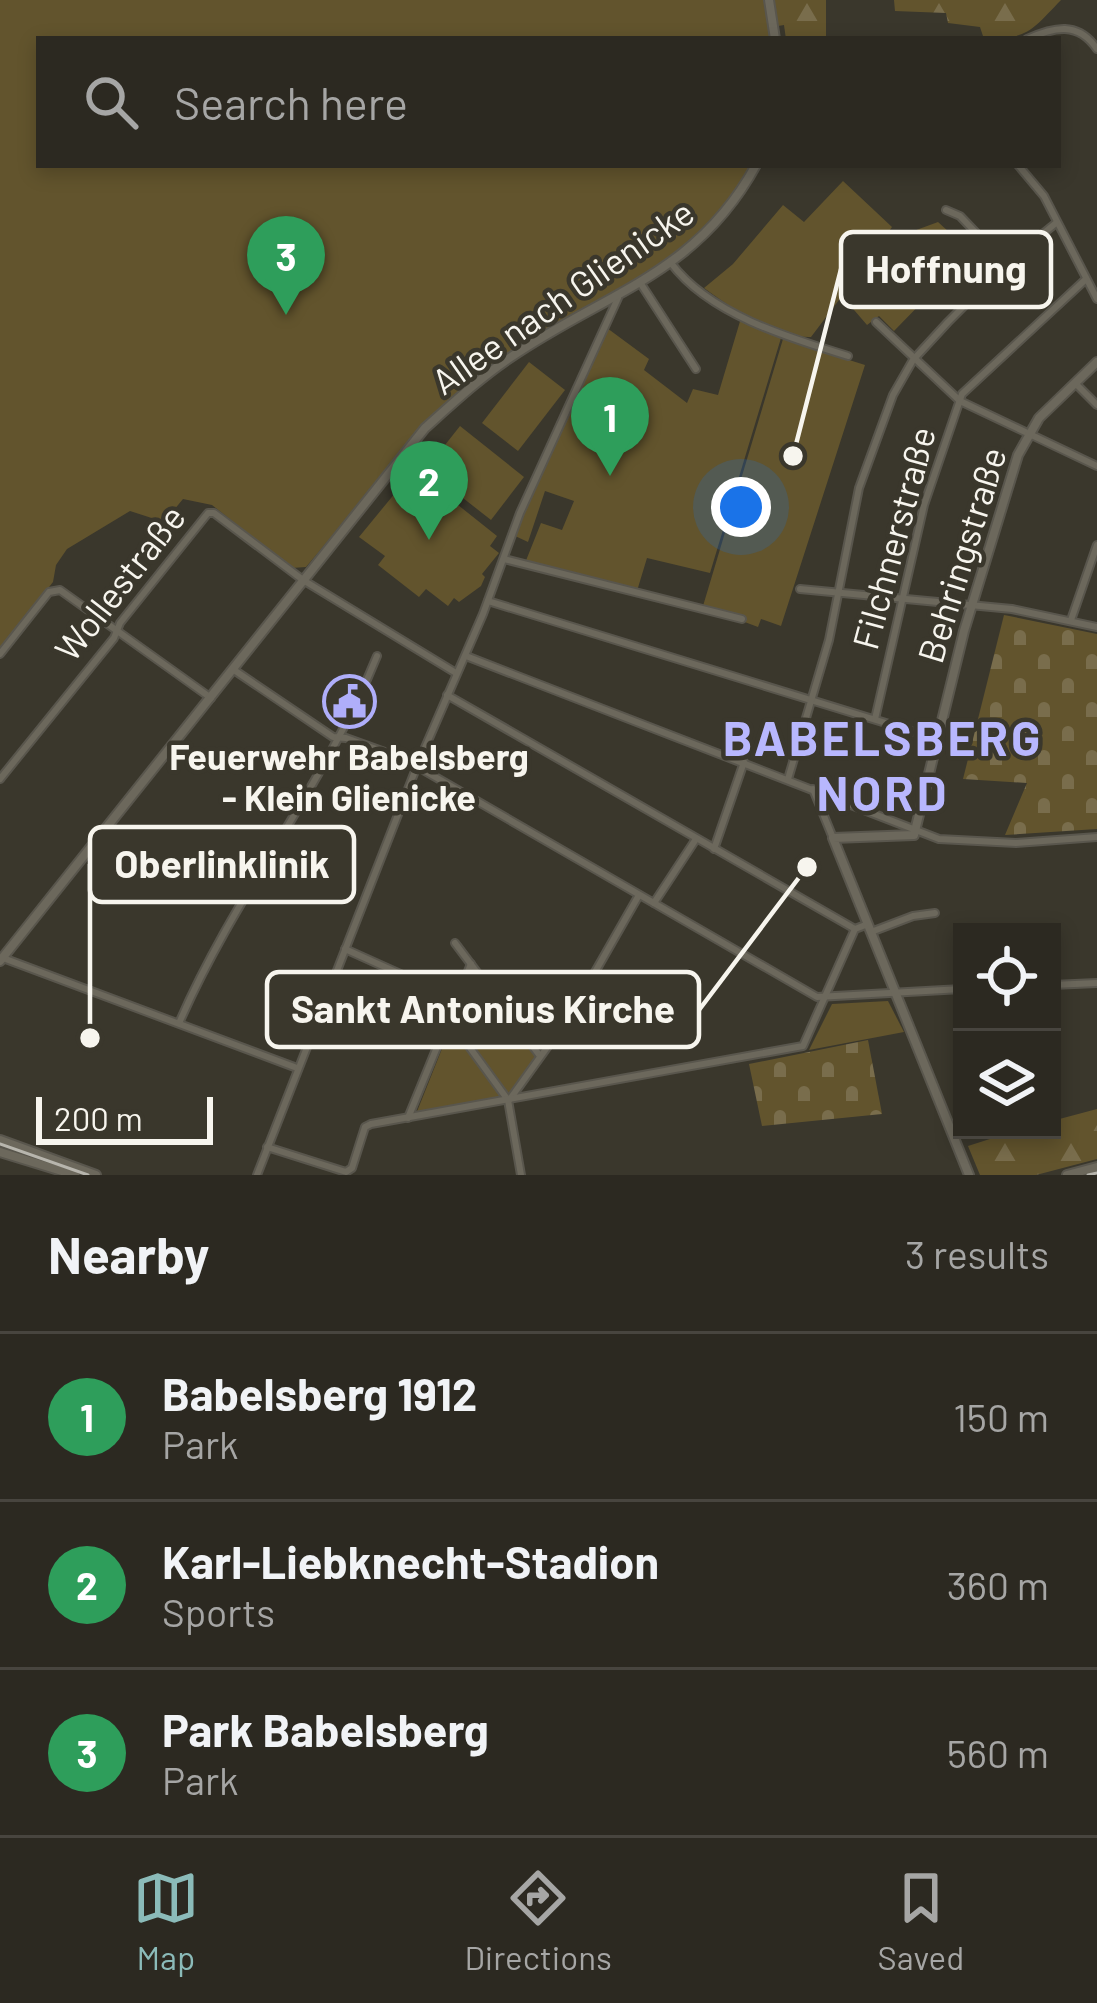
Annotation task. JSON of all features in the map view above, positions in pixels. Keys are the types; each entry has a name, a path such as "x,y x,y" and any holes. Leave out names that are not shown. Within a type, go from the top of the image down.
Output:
{"street":[{"path":"770,0 775,36"},
{"path":"1038,36 1068,28 1088,35 1097,49"},
{"name":"Allee nach Glienicke","path":"1,959 437,417 512,356 671,263 728,210 754,168"},
{"path":"1021,168 1037,185 1097,299"},
{"path":"946,210 960,216 1006,264"},
{"path":"788,779 838,594 859,488 877,433 913,360 1006,264 1056,223"},
{"path":"671,263 692,285 769,331 848,356"},
{"name":"Filchnerstraße","path":"875,719 924,505 960,401 1000,356 1085,280"},
{"path":"641,284 696,369"},
{"path":"257,1175 521,510 618,298"},
{"path":"876,322 960,401 1097,466"},
{"name":"Behringstraße","path":"917,830 972,605 1028,433 1097,362"},
{"path":"1075,383 1097,405"},
{"name":"Wollestraße","path":"0,779 208,513 304,580"},
{"path":"1071,620 1097,545"},
{"path":"504,559 742,619"},
{"path":"304,580 456,673"},
{"path":"0,654 56,589 211,698"},
{"path":"800,589 972,605 1097,627"},
{"path":"488,601 938,739"},
{"path":"180,1021 206,961 340,738 376,656"},
{"path":"466,656 939,839 987,843 1097,837"},
{"path":"234,670 333,737 417,766 817,998 953,989"},
{"path":"447,695 855,929 935,914"},
{"path":"714,849 744,762"},
{"path":"813,789 969,1175"},
{"path":"833,838 909,838 917,830"},
{"path":"654,903 696,838"},
{"path":"508,1100 571,1014 639,895"},
{"path":"267,1147 348,1173 365,1127 803,1046 855,929"},
{"path":"455,943 540,1056"},
{"path":"345,949 416,981 450,1016 508,1100 520,1175"},
{"path":"1,959 298,1068"},
{"path":"408,1118 471,964"},
{"path":"1061,985 1097,983"},
{"path":"0,1139 75,1175"},
{"path":"0,1152 90,1174"},
{"path":"27,1175 35,1158"},
{"path":"1067,1175 1097,1167"}],"green space":[{"path":"0,0 764,0 770,36 36,36 36,168 749,168 726,204 669,257 534,336 470,381 404,447 306,567 292,568 212,505 183,499 164,522 130,511 67,549 56,565 53,582 0,649"},
{"path":"774,0 826,0 826,36 786,36 784,25 778,26"},
{"path":"894,0 1061,0 1028,31 1013,36 983,36 980,27 948,23 946,13 895,11"},
{"path":"843,181 892,227 881,243 938,222 971,252 894,331 879,316 867,325 842,296 811,337 783,333 704,288 733,264 783,205 804,222"},
{"path":"741,318 781,338 710,573 647,558 637,591 525,563 541,523 562,530 574,501 545,491 528,542 513,535 607,328 649,359 644,370 687,403 693,389 718,395"},
{"path":"783,339 865,365 781,626 761,619 758,627 742,617 703,606"},
{"path":"529,362 565,390 518,451 482,423"},
{"path":"460,426 524,477 491,520 426,469"},
{"path":"414,470 497,536 490,546 499,553 482,574 481,586 459,602 454,598 448,606 426,589 419,597 378,565 385,556 359,537"},
{"path":"1004,615 1097,634 1097,829 1005,835 1027,783 963,779"},
{"path":"471,976 476,976 536,1058 510,1098 416,1114"},
{"path":"888,1001 904,1032 809,1050 832,1004"},
{"path":"868,1040 882,1114 762,1126 749,1064"},
{"path":"1097,1109 1097,1159 1036,1175 980,1175 968,1146 990,1139 1061,1139 1061,1119"}],"tram line":[{"path":"0,1144 88,1175"},
{"path":"1088,1175 1097,1173"}],"place":[{"name":"Park Babelsberg","path":"286,315"},
{"name":"Hoffnung","path":"793,456"},
{"name":"Babelsberg 1912","path":"610,476"},
{"name":"Karl-Liebknecht-Stadion","path":"429,540"},
{"name":"Feuerwehr Babelsberg - Klein Glienicke","path":"349,702"},
{"name":"Sankt Antonius Kirche","path":"807,867"},
{"name":"Oberlinklinik","path":"90,1038"}],"district":[{"name":"BABELSBERG NORD","path":"883,766"}]}
